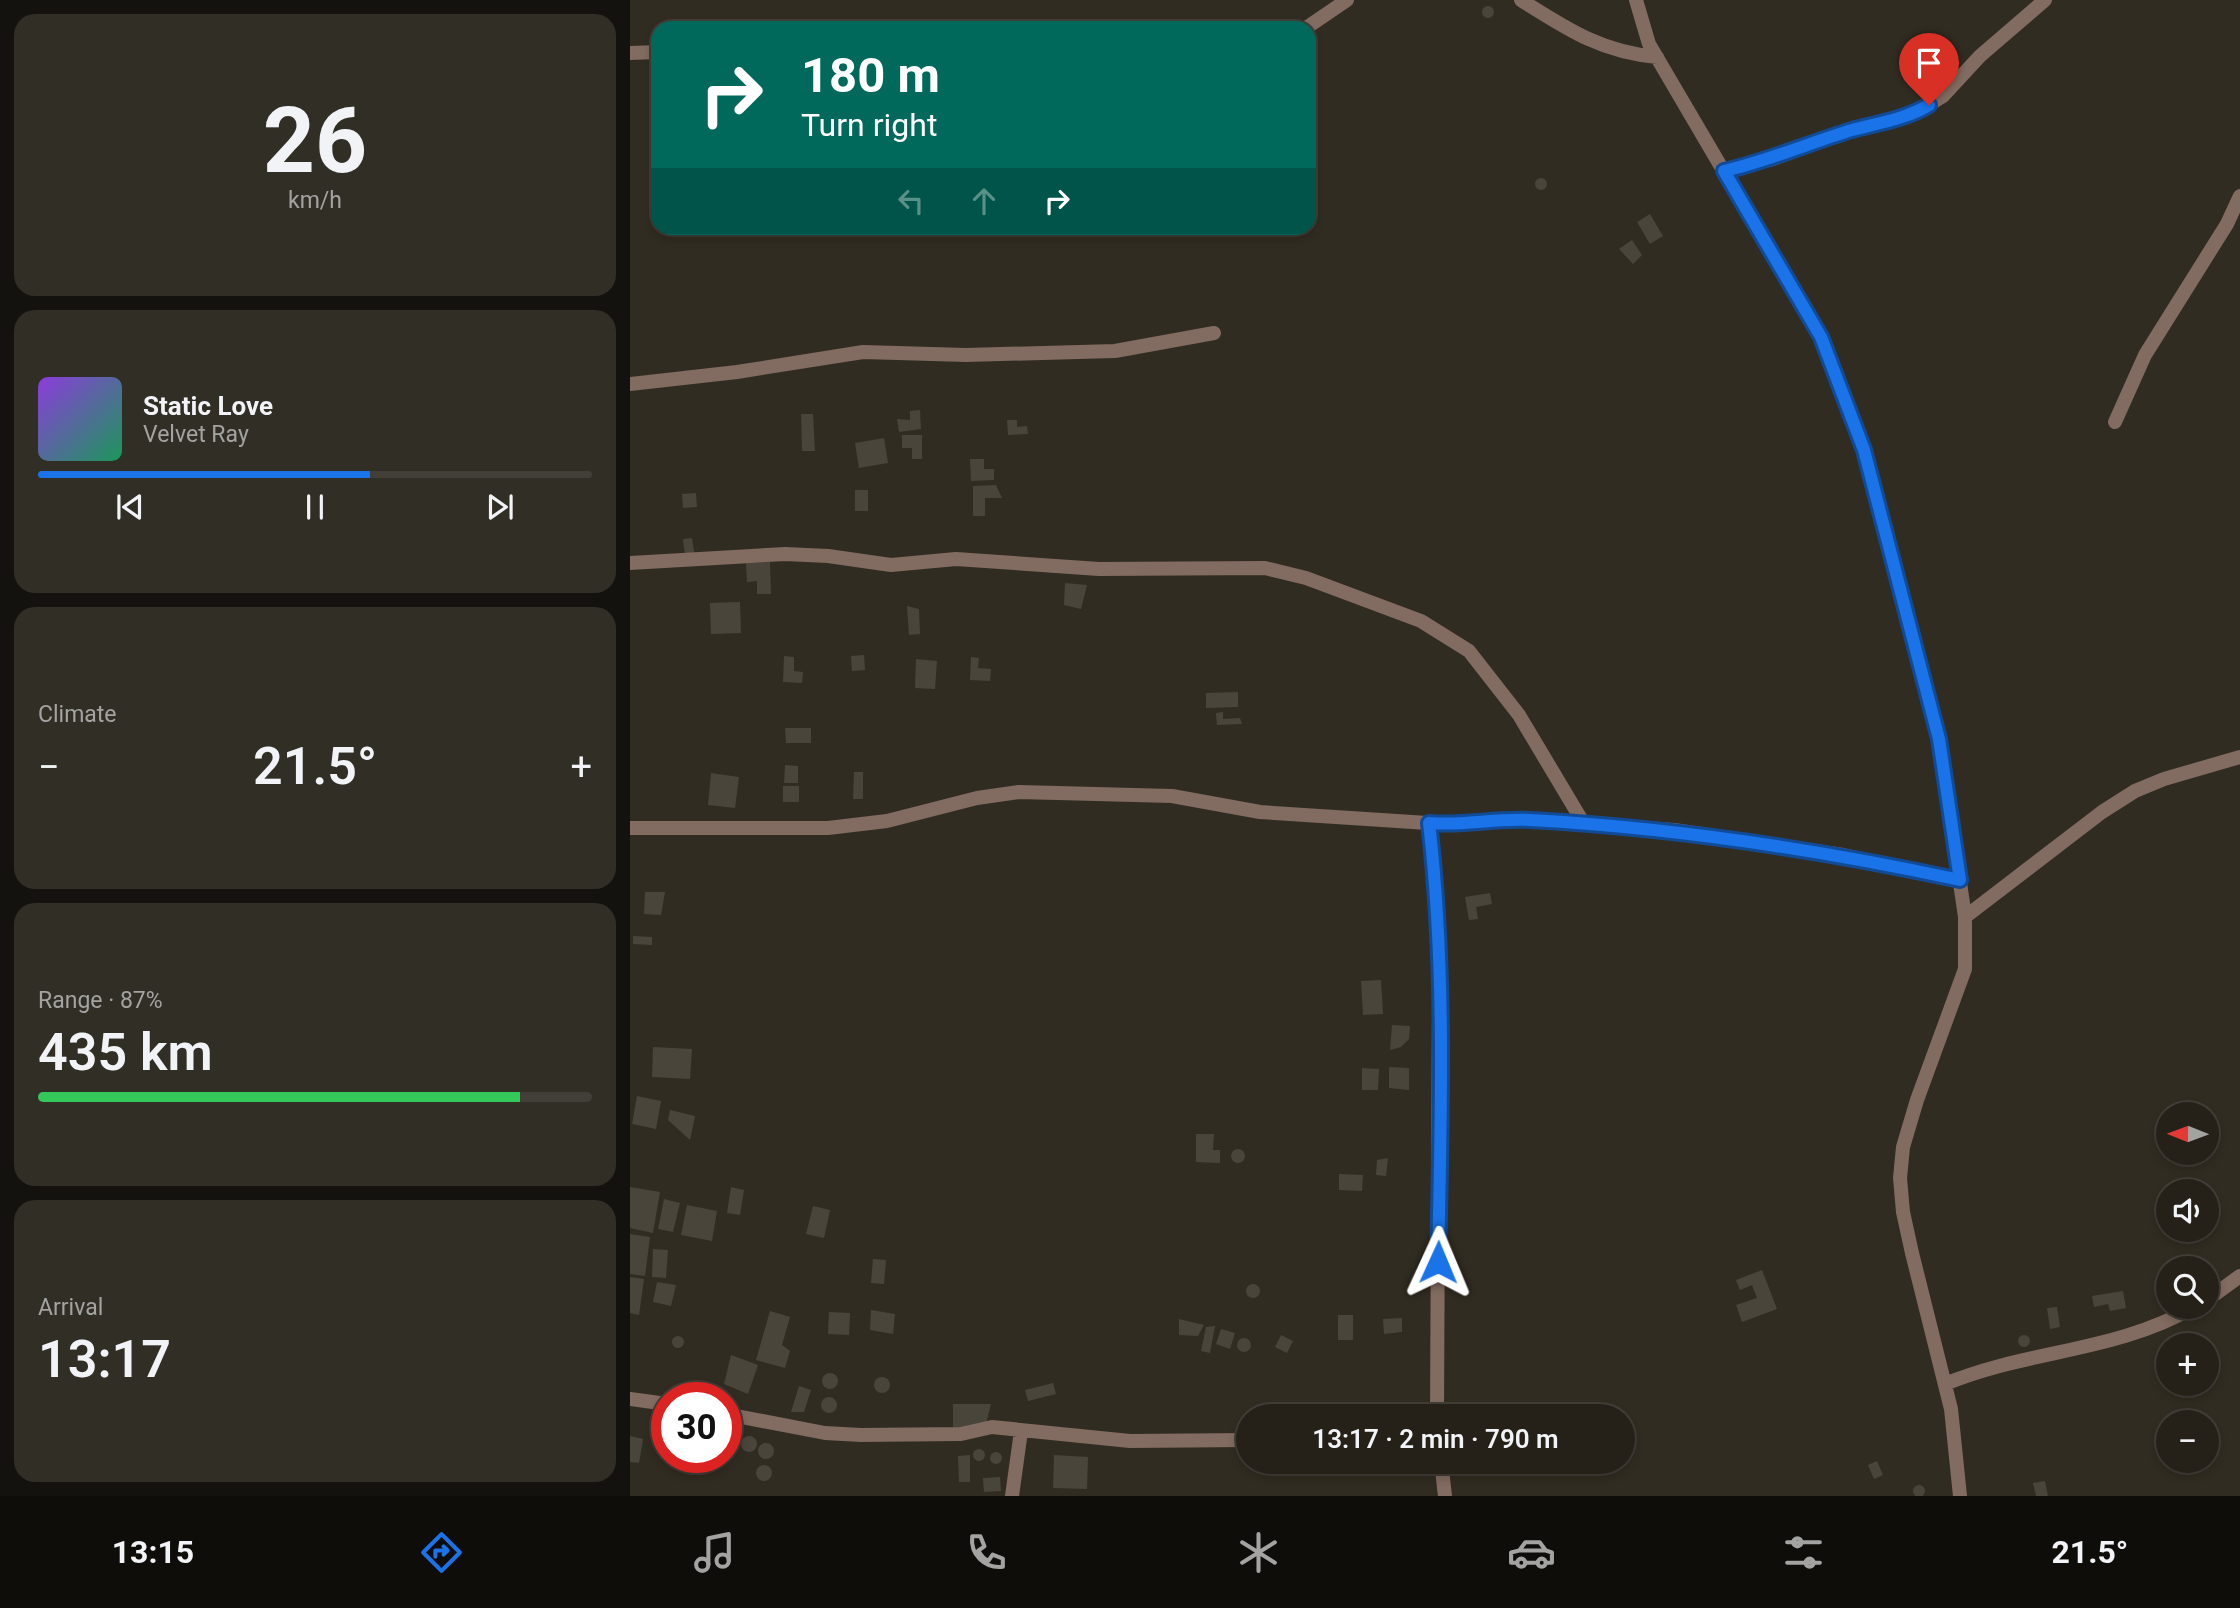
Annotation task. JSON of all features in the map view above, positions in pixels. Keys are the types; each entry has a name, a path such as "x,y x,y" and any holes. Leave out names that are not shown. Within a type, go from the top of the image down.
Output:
{"street":[{"path":"1316,21 1347,0"},
{"path":"1521,0 1576,36 1611,50 1657,57"},
{"path":"1636,0 1649,44 1821,337 1864,450 1939,739 1965,917 1965,969 1917,1100 1903,1147 1900,1178 1909,1242 1945,1384 1960,1496"},
{"path":"1724,171 1773,159 1849,131 1914,113 1943,96 1980,56 2045,0"},
{"path":"630,52 651,52"},
{"path":"2115,422 2145,355 2227,224 2240,196"},
{"path":"630,384 737,372 863,352 966,355 1115,351 1214,333"},
{"path":"630,563 785,554 828,556 891,565 956,559 1026,561 1099,569 1265,568 1306,578 1421,621 1469,651 1518,715 1584,824"},
{"path":"1965,917 2102,812 2135,792 2164,779 2240,757"},
{"path":"630,828 828,828 887,821 977,798 1019,792 1172,796 1260,812 1429,823 1525,820 1674,830 1843,855 1960,880"},
{"path":"1429,823 1436,880 1439,985 1437,1404"},
{"path":"2219,1291 2240,1276"},
{"path":"1945,1384 1988,1369 2108,1343 2171,1319"},
{"path":"630,1399 651,1402"},
{"path":"742,1417 825,1433 961,1434 992,1427 1143,1441 1236,1440"},
{"path":"1012,1496 1021,1431"},
{"path":"1442,1474 1445,1496"}],"building":[{"path":"1483,7 1493,7 1493,17 1483,17"},
{"path":"1541,178 1547,184 1541,190 1535,184"},
{"path":"1650,214 1663,236 1650,244 1637,222"},
{"path":"1632,240 1642,255 1633,264 1619,249"},
{"path":"920,410 921,429 899,432 897,419 910,420 910,411"},
{"path":"801,414 813,414 815,451 802,451"},
{"path":"1007,420 1017,420 1017,427 1027,426 1028,434 1008,435"},
{"path":"902,435 922,435 922,459 912,459 912,448 902,448"},
{"path":"884,438 888,463 859,468 855,443"},
{"path":"970,459 984,459 984,469 994,469 994,480 971,481"},
{"path":"996,485 1002,498 985,498 985,516 973,516 973,486"},
{"path":"855,490 868,490 868,511 855,511"},
{"path":"696,493 697,507 683,508 682,494"},
{"path":"692,538 695,558 685,555 683,539"},
{"path":"770,562 771,594 757,594 757,581 747,582 746,563"},
{"path":"1065,583 1087,585 1081,609 1064,605"},
{"path":"740,602 741,633 711,634 710,603"},
{"path":"907,606 919,609 920,634 909,635"},
{"path":"864,655 865,670 852,671 851,656"},
{"path":"784,656 794,657 794,671 803,672 802,683 783,682"},
{"path":"971,657 979,658 978,668 991,669 990,681 970,680"},
{"path":"916,659 937,661 935,689 915,688"},
{"path":"1238,692 1238,707 1206,708 1206,693"},
{"path":"1223,712 1223,719 1240,718 1242,724 1217,725 1216,713"},
{"path":"785,728 811,728 811,743 786,743"},
{"path":"785,765 798,766 798,783 784,783"},
{"path":"854,772 863,772 863,799 853,799"},
{"path":"711,773 739,777 735,808 708,805"},
{"path":"783,786 799,786 799,802 783,802"},
{"path":"645,892 665,892 661,915 644,914"},
{"path":"1490,893 1492,904 1476,907 1478,919 1469,920 1465,897"},
{"path":"633,936 652,937 652,945 633,944"},
{"path":"1381,980 1383,1014 1363,1015 1361,981"},
{"path":"1392,1025 1410,1026 1409,1039 1401,1047 1390,1050"},
{"path":"653,1047 692,1049 690,1079 652,1077"},
{"path":"1389,1067 1409,1068 1409,1090 1389,1088"},
{"path":"1362,1068 1379,1069 1378,1090 1362,1090"},
{"path":"637,1096 661,1101 656,1129 632,1124"},
{"path":"670,1110 695,1116 690,1140 668,1120"},
{"path":"1196,1134 1214,1134 1213,1150 1220,1150 1220,1163 1196,1162"},
{"path":"1238,1149 1243,1151 1243,1161 1238,1163 1233,1161 1231,1156 1233,1151"},
{"path":"1388,1158 1386,1176 1376,1175 1377,1160"},
{"path":"1339,1174 1363,1175 1362,1191 1339,1190"},
{"path":"630,1187 660,1192 653,1233 630,1228"},
{"path":"731,1187 744,1190 740,1215 727,1213"},
{"path":"664,1199 680,1203 673,1232 658,1229"},
{"path":"687,1205 717,1211 712,1241 681,1235"},
{"path":"813,1206 830,1210 824,1238 806,1234"},
{"path":"630,1234 650,1237 645,1276 630,1274"},
{"path":"653,1249 668,1250 666,1278 652,1277"},
{"path":"873,1259 886,1260 884,1284 871,1283"},
{"path":"1762,1270 1777,1309 1742,1322 1736,1305 1757,1298 1752,1285 1740,1290 1736,1280"},
{"path":"630,1277 644,1279 639,1315 630,1313"},
{"path":"657,1282 676,1285 671,1306 653,1302"},
{"path":"1253,1284 1258,1286 1258,1296 1253,1298 1248,1296 1246,1291 1248,1286"},
{"path":"2123,1291 2126,1308 2110,1311 2108,1304 2094,1307 2092,1296"},
{"path":"2057,1307 2060,1327 2050,1329 2047,1308"},
{"path":"871,1310 895,1314 893,1334 870,1330"},
{"path":"770,1311 790,1317 782,1345 790,1351 785,1368 756,1360"},
{"path":"829,1312 850,1313 849,1335 828,1334"},
{"path":"1338,1315 1353,1315 1353,1340 1338,1340"},
{"path":"1402,1318 1402,1332 1384,1334 1383,1319"},
{"path":"1179,1319 1204,1325 1198,1336 1179,1335"},
{"path":"1215,1326 1210,1353 1201,1351 1206,1327"},
{"path":"1221,1329 1235,1333 1230,1349 1216,1344"},
{"path":"1281,1335 1293,1341 1287,1353 1275,1347"},
{"path":"2024,1335 2030,1341 2024,1347 2018,1341"},
{"path":"678,1336 684,1342 678,1348 672,1342"},
{"path":"1244,1338 1249,1340 1249,1350 1244,1352 1239,1350 1237,1345 1239,1340"},
{"path":"731,1355 758,1365 748,1394 742,1392 742,1382 724,1382"},
{"path":"827,1373 833,1373 838,1381 836,1387 827,1389 822,1384 822,1378"},
{"path":"879,1377 885,1377 890,1385 888,1391 879,1393 874,1388 874,1382"},
{"path":"1053,1383 1056,1394 1028,1401 1025,1390"},
{"path":"799,1386 811,1390 804,1412 791,1412"},
{"path":"826,1397 832,1397 837,1405 835,1411 826,1413 821,1408 821,1402"},
{"path":"953,1404 991,1404 986,1424 953,1430"},
{"path":"630,1436 643,1439 639,1463 630,1462"},
{"path":"746,1436 752,1436 757,1441 757,1447 752,1452 742,1448 742,1440"},
{"path":"763,1443 769,1443 774,1451 772,1457 763,1459 758,1454 758,1448"},
{"path":"979,1449 985,1455 979,1461 973,1455"},
{"path":"996,1452 1002,1458 996,1464 990,1458"},
{"path":"970,1455 970,1482 959,1482 958,1456"},
{"path":"1054,1455 1088,1457 1087,1489 1053,1488"},
{"path":"1877,1461 1883,1475 1874,1479 1868,1465"},
{"path":"761,1465 767,1465 772,1473 770,1479 761,1481 756,1476 756,1470"},
{"path":"1000,1477 1001,1491 984,1492 983,1478"},
{"path":"2045,1481 2048,1496 2036,1496 2033,1483"},
{"path":"1919,1485 1925,1491 1919,1497 1913,1491"}],"route":[{"path":"1438,1262 1439,985 1436,880 1429,823 1525,820 1674,830 1843,855 1960,880 1939,739 1864,450 1821,337 1724,171 1773,159 1849,131 1914,113 1929,105"}]}
